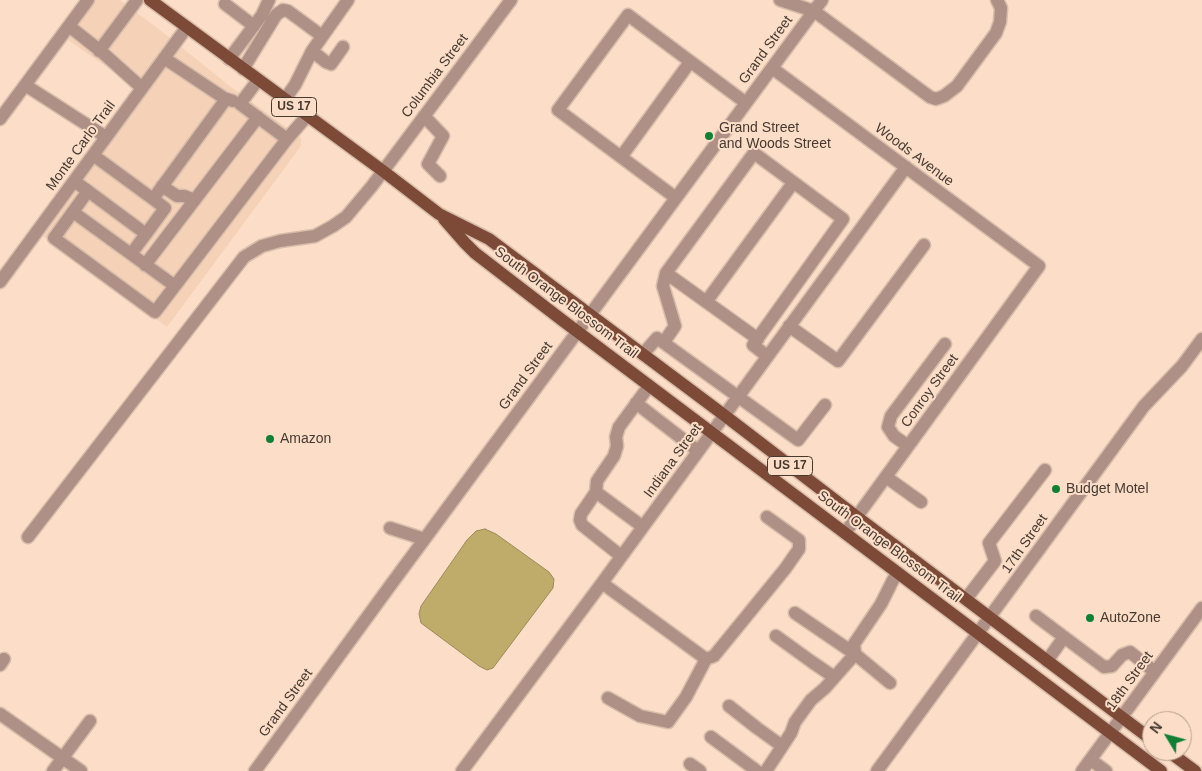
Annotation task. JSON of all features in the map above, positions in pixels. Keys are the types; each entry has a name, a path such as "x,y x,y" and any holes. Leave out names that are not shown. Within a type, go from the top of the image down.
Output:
{"main road":[{"name":"South Orange Blossom Trail","path":"150,0 383,171 439,214 475,253 577,332 1161,771"},
{"name":"South Orange Blossom Trail","path":"439,214 489,239 1142,732"},
{"path":"1181,761 1194,771"}],"street":[{"path":"0,119 88,0"},
{"path":"99,50 137,0"},
{"path":"229,59 254,26 269,0"},
{"path":"285,100 295,85 312,51 348,0"},
{"name":"Columbia Street","path":"28,537 244,257 262,246 280,241 315,236 346,217 383,171 511,0"},
{"path":"780,0 814,11 930,97 936,99 944,96 957,86 996,33 1000,22 1001,8 996,0"},
{"name":"Grand Street","path":"255,771 822,0"},
{"path":"224,4 254,26"},
{"path":"243,69 276,15 283,10 288,11 322,36"},
{"path":"676,198 558,110 628,15 746,103"},
{"path":"69,26 142,88"},
{"name":"Monte Carlo Trail","path":"0,282 187,27"},
{"path":"312,51 331,64 343,47"},
{"path":"164,58 226,98 240,104 287,139"},
{"path":"621,157 690,62"},
{"name":"Woods Avenue","path":"772,68 1039,266"},
{"path":"240,104 258,80"},
{"path":"25,85 106,137"},
{"path":"153,199 226,98"},
{"path":"88,191 54,238 155,312 287,139 307,116"},
{"path":"424,116 443,136 428,164 440,176"},
{"path":"145,265 258,118"},
{"path":"664,342 675,326 663,286 666,273 754,153 843,219 753,345 767,356"},
{"path":"93,155 165,208 131,254"},
{"name":"Indiana Street","path":"462,771 906,167"},
{"path":"74,181 146,234"},
{"path":"706,302 793,182"},
{"path":"162,186 177,196 184,196 195,200"},
{"path":"73,212 175,286"},
{"path":"789,326 838,361 924,245"},
{"name":"Conroy Street","path":"845,533 1039,266"},
{"path":"666,273 758,339"},
{"path":"643,354 657,338 798,440 825,405"},
{"name":"17th Street","path":"877,771 1144,406 1182,366 1202,339"},
{"path":"908,446 894,436 888,426 891,416 945,344"},
{"path":"621,556 582,524 580,520 581,514 596,492 597,481 614,456 617,446 618,427 649,386"},
{"path":"636,403 698,451"},
{"path":"966,600 995,561 989,543 1045,470"},
{"path":"886,477 921,502"},
{"path":"596,492 643,527"},
{"path":"608,698 640,716 668,722 686,698 706,659 714,656 799,549 800,540 768,517"},
{"path":"390,528 424,539"},
{"path":"766,771 791,733 795,722 811,700 825,688 855,654 854,644 881,604 898,573"},
{"path":"602,583 706,659"},
{"name":"18th Street","path":"1082,771 1202,608"},
{"path":"795,613 855,654 890,683"},
{"path":"1036,616 1104,667 1112,666 1122,655 1130,652 1155,672"},
{"path":"776,636 834,677"},
{"path":"1047,660 1064,637"},
{"path":"729,706 782,746"},
{"path":"0,714 81,771"},
{"path":"53,771 90,721"},
{"path":"711,737 757,771"},
{"path":"1091,760 1106,771"}],"shaded area":[{"path":"95,0 120,0 231,87 301,138 301,146 167,327 41,235 146,94 68,40"},
{"path":"485,529 496,534 549,572 554,579 553,588 493,668 487,670 421,623 419,614 421,606 467,540 476,531"}],"place":[{"name":"Grand Street and Woods Street","path":"709,136"},
{"name":"Amazon","path":"270,439"},
{"name":"Budget Motel","path":"1056,489"},
{"name":"AutoZone","path":"1090,618"}]}
